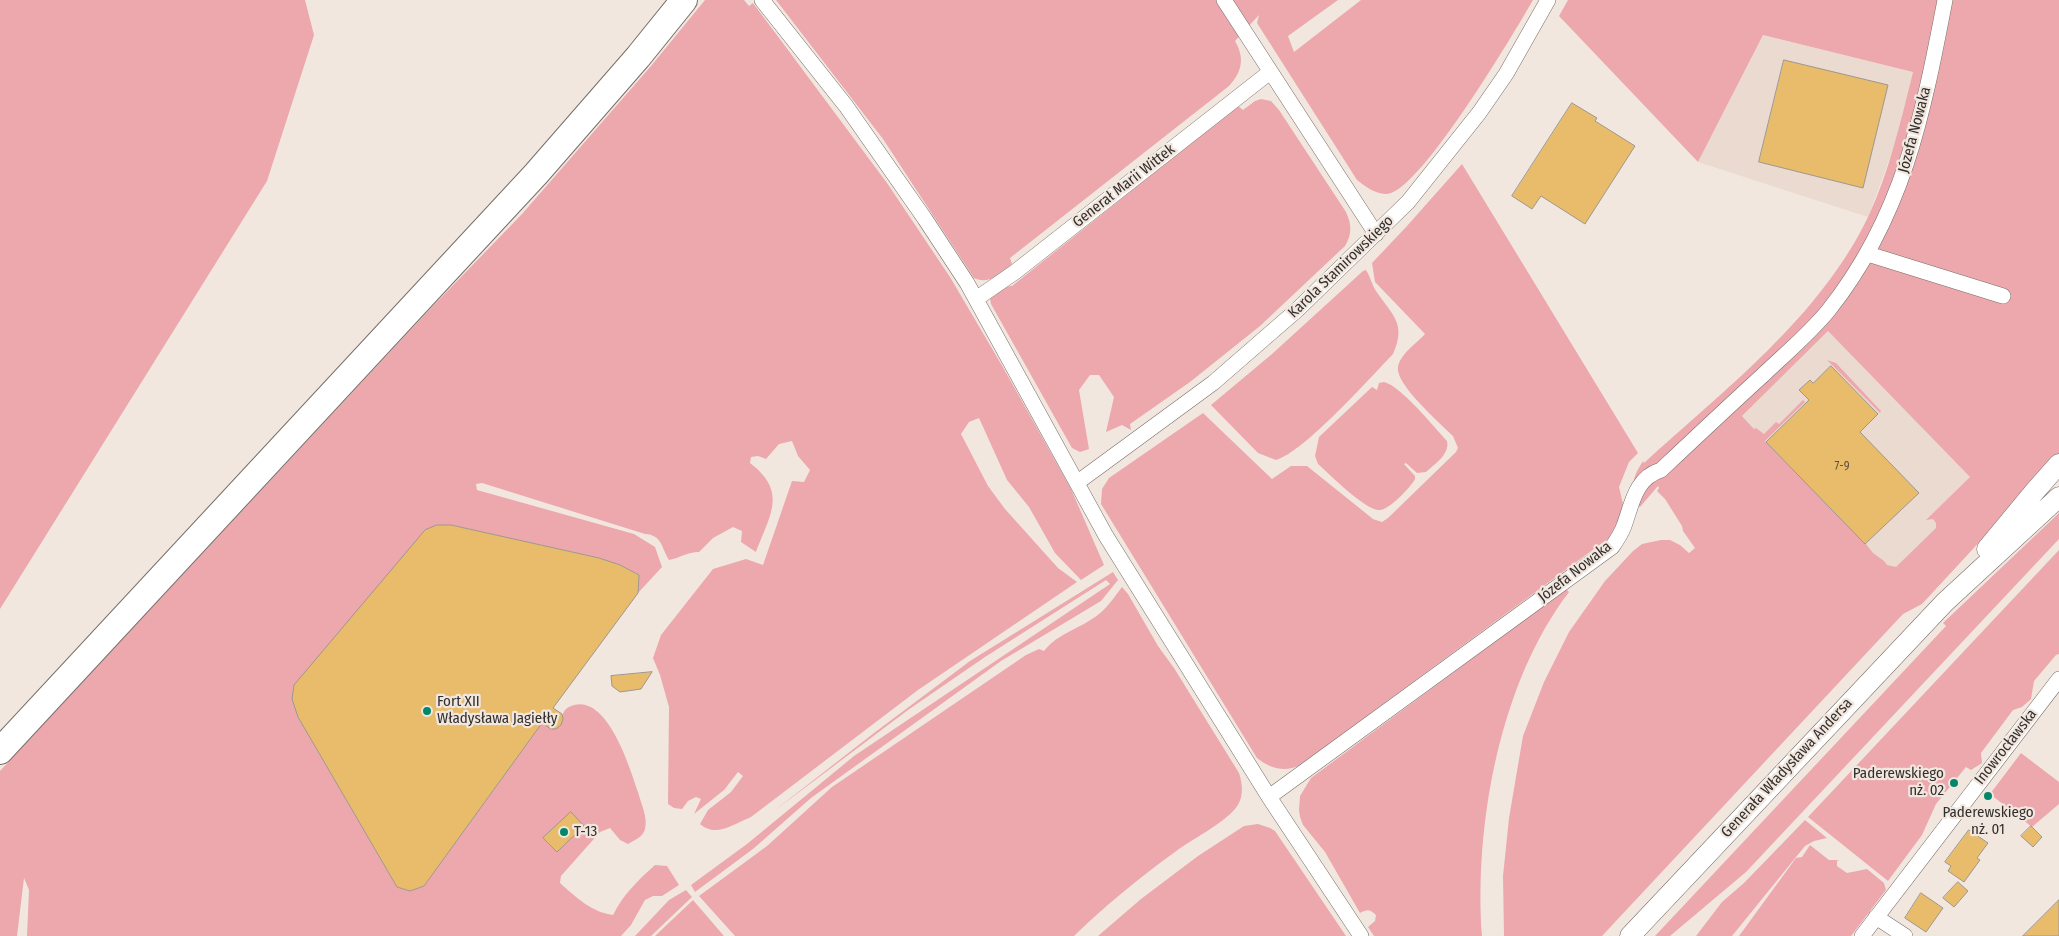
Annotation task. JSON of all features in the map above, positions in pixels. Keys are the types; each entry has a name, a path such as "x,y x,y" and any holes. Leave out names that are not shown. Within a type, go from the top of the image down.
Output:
{"highway":[{"path":"0,751 536,174 638,57 684,0"}],"main road":[{"name":"Generała Władysława Andersa","path":"1945,602 2059,464"},
{"name":"Generała Władysława Andersa","path":"1630,936 1945,602 2059,497"}],"street":[{"path":"762,0 846,106 925,219 976,299 1106,536 1269,797 1361,936"},
{"path":"1224,0 1376,234"},
{"name":"Karola Stamirowskiego","path":"1078,482 1214,383 1298,310 1376,234 1427,180 1479,113 1506,74 1548,0"},
{"name":"Józefa Nowaka","path":"1269,797 1612,547 1624,526 1632,499 1648,476 1661,470 1809,330 1842,293 1868,254 1888,213 1908,162 1924,102 1945,0"},
{"name":"Generał Marii Wittek","path":"976,299 1016,272 1270,72"},
{"path":"1868,254 2004,296"},
{"name":"Inowrocławska","path":"1862,936 2059,678"},
{"path":"1876,917 1905,936"}],"shaded area":[{"path":"0,0 305,0 314,35 267,181 0,609"},
{"path":"705,0 744,0 749,6 753,3 887,183 950,277 1004,369 1071,489 1104,565 1081,580 1055,553 1029,507 1007,480 979,418 969,422 961,434 988,486 1005,509 1058,568 1077,582 918,690 751,817 725,828 712,830 700,824 708,810 731,792 743,776 738,772 724,790 694,814 701,799 696,797 688,801 682,809 674,808 668,804 669,707 653,658 661,635 713,569 746,559 763,565 792,481 804,482 810,470 798,456 792,441 779,444 766,459 758,456 751,457 750,463 762,474 769,484 772,494 770,515 756,552 741,542 742,531 733,527 713,538 699,552 669,560 658,539 651,535 482,483 476,484 477,490 634,534 655,547 662,567 638,593 639,575 620,565 599,558 451,525 437,525 292,699 298,717 397,887 410,891 424,886 542,723 561,725 567,708 574,705 586,705 597,711 616,736 644,810 646,824 642,834 628,844 620,840 610,828 600,832 561,876 560,883 591,907 613,915 631,888 655,865 667,866 679,885 662,896 653,896 645,900 631,925 621,936 27,936 29,890 24,878 17,936 0,936 0,771 430,309 522,214 651,66"},
{"path":"776,0 1338,0 1288,36 1294,52 1361,0 1533,0 1488,74 1446,136 1425,163 1406,183 1391,193 1386,194 1373,191 1357,180 1257,23 1259,15 1235,41 1240,53 1241,65 1229,86 1010,258 1012,264 990,279 980,280 974,278 883,139"},
{"path":"1568,0 2059,0 2059,456 1922,604 1903,614 1602,936 1504,936 1503,876 1509,818 1523,736 1544,682 1569,632 1605,581 1633,551 1642,544 1661,540 1670,540 1680,545 1689,553 1695,548 1665,499 1657,491 1658,486 1640,507 1637,505 1634,487 1636,473 1643,461 1644,463 1737,379 1797,320 1848,253 1868,217 1882,183 1894,146 1913,72 1763,35 1698,162 1559,16","holes":["1828,331 1970,477 1926,520 1933,519 1936,523 1936,528 1896,567 1887,565 1873,553 1765,441 1805,402 1803,400 1779,424 1776,422 1764,434 1756,428 1754,429 1742,416"]},
{"path":"1763,35 1913,72 1895,144 1868,217 1698,162"},
{"path":"1261,99 1271,101 1279,110 1346,212 1350,229 1345,246 1260,326 1190,382 1130,424 1131,430 1122,425 1106,432 1114,397 1099,375 1090,375 1079,390 1089,449 1080,452 1072,448 991,304 990,298 1002,287 1012,286 1238,106 1243,110"},
{"path":"1462,164 1638,453 1629,462 1619,487 1624,508 1613,535 1300,765 1289,769 1272,767 1257,758 1101,504 1102,489 1109,478 1203,413 1272,479 1291,466 1307,466 1373,519 1382,522 1388,518 1458,448 1453,436 1411,393 1399,374 1399,362 1409,349 1425,334 1375,282 1372,263"},
{"path":"1366,270 1375,289 1396,320 1398,334 1393,354 1336,413 1288,454 1276,460 1258,453 1211,405 1272,354"},
{"path":"1828,331 1977,484 1893,575 1742,416"},
{"path":"1827,360 1836,363 1881,411 1880,413"},
{"path":"1384,382 1399,391 1417,408 1447,441 1447,446 1441,458 1426,472 1417,473 1406,463 1404,464 1415,476 1413,483 1394,502 1380,510 1366,505 1348,492 1318,464 1315,456 1319,437 1372,387 1377,390 1379,383"},
{"path":"2059,513 2059,539 1746,872 1670,936 1655,936 1946,626 1943,623"},
{"path":"2059,550 2059,654 2056,655 2034,681 2031,699 2022,707 2013,710 1981,753 1982,763 1971,770 1966,767 1936,804 1922,835 1888,881 1808,817"},
{"path":"1113,572 1118,580 1101,601 1001,661 811,798 753,849 695,892 691,885 747,844 854,756 1110,584 1106,580 985,657 908,710 770,814 874,733 970,661"},
{"path":"1122,587 1239,773 1242,787 1241,796 1238,805 1229,815 1149,871 1074,936 735,936 699,896 767,846 832,787 1026,655 1039,649 1044,651 1063,635 1092,619 1105,608"},
{"path":"1566,589 1569,592 1545,628 1525,668 1509,711 1497,756 1488,802 1483,848 1482,936 1374,936 1368,927 1375,921 1376,915 1368,910 1360,913 1325,852 1303,825 1299,810 1300,796 1311,778"},
{"path":"2021,753 2059,782 2059,804 2032,827 1990,794"},
{"path":"1805,820 1827,838 1814,841 1805,846 1732,936 1696,936 1722,902 1744,883"},
{"path":"1258,824 1275,831 1346,936 1098,936 1141,899 1198,856 1244,826"},
{"path":"1810,845 1829,860 1839,860 1837,861 1837,866 1847,873 1867,869 1884,883 1886,890 1851,936 1739,936 1796,858 1802,857"},
{"path":"686,890 692,897 651,936 635,936 669,900"},
{"path":"693,900 724,936 655,936"}],"building":[{"path":"1784,60 1888,85 1863,188 1759,162"},
{"path":"1572,103 1597,118 1595,121 1635,146 1585,224 1541,196 1532,209 1512,196"},
{"path":"1831,366 1878,414 1860,432 1919,493 1865,544 1766,442 1809,400 1799,390 1810,380 1813,383"},
{"name":"Fort XII Władysława Jagiełły","path":"437,525 451,525 599,558 620,565 639,575 638,593 553,708 562,714 561,725 556,729 551,729 542,723 424,886 410,891 397,887 298,717 292,699 294,685 425,530"},
{"path":"652,672 641,689 620,692 612,686 611,676"},
{"name":"T-13","path":"571,812 584,826 557,852 543,838"},
{"path":"2031,826 2042,837 2033,847 2021,836"},
{"path":"1969,830 1988,843 1977,858 1980,860 1964,882 1948,871 1951,866 1945,862"},
{"path":"1958,882 1968,891 1954,907 1943,898"},
{"path":"1921,893 1943,908 1926,932 1905,918"},
{"path":"2059,900 2059,936 2023,936"}],"place":[{"name":"Fort XII Władysława Jagiełły","path":"427,711"},
{"name":"Paderewskiego nż. 02","path":"1954,783"},
{"name":"Paderewskiego nż. 01","path":"1988,796"},
{"name":"T-13","path":"564,832"}]}
